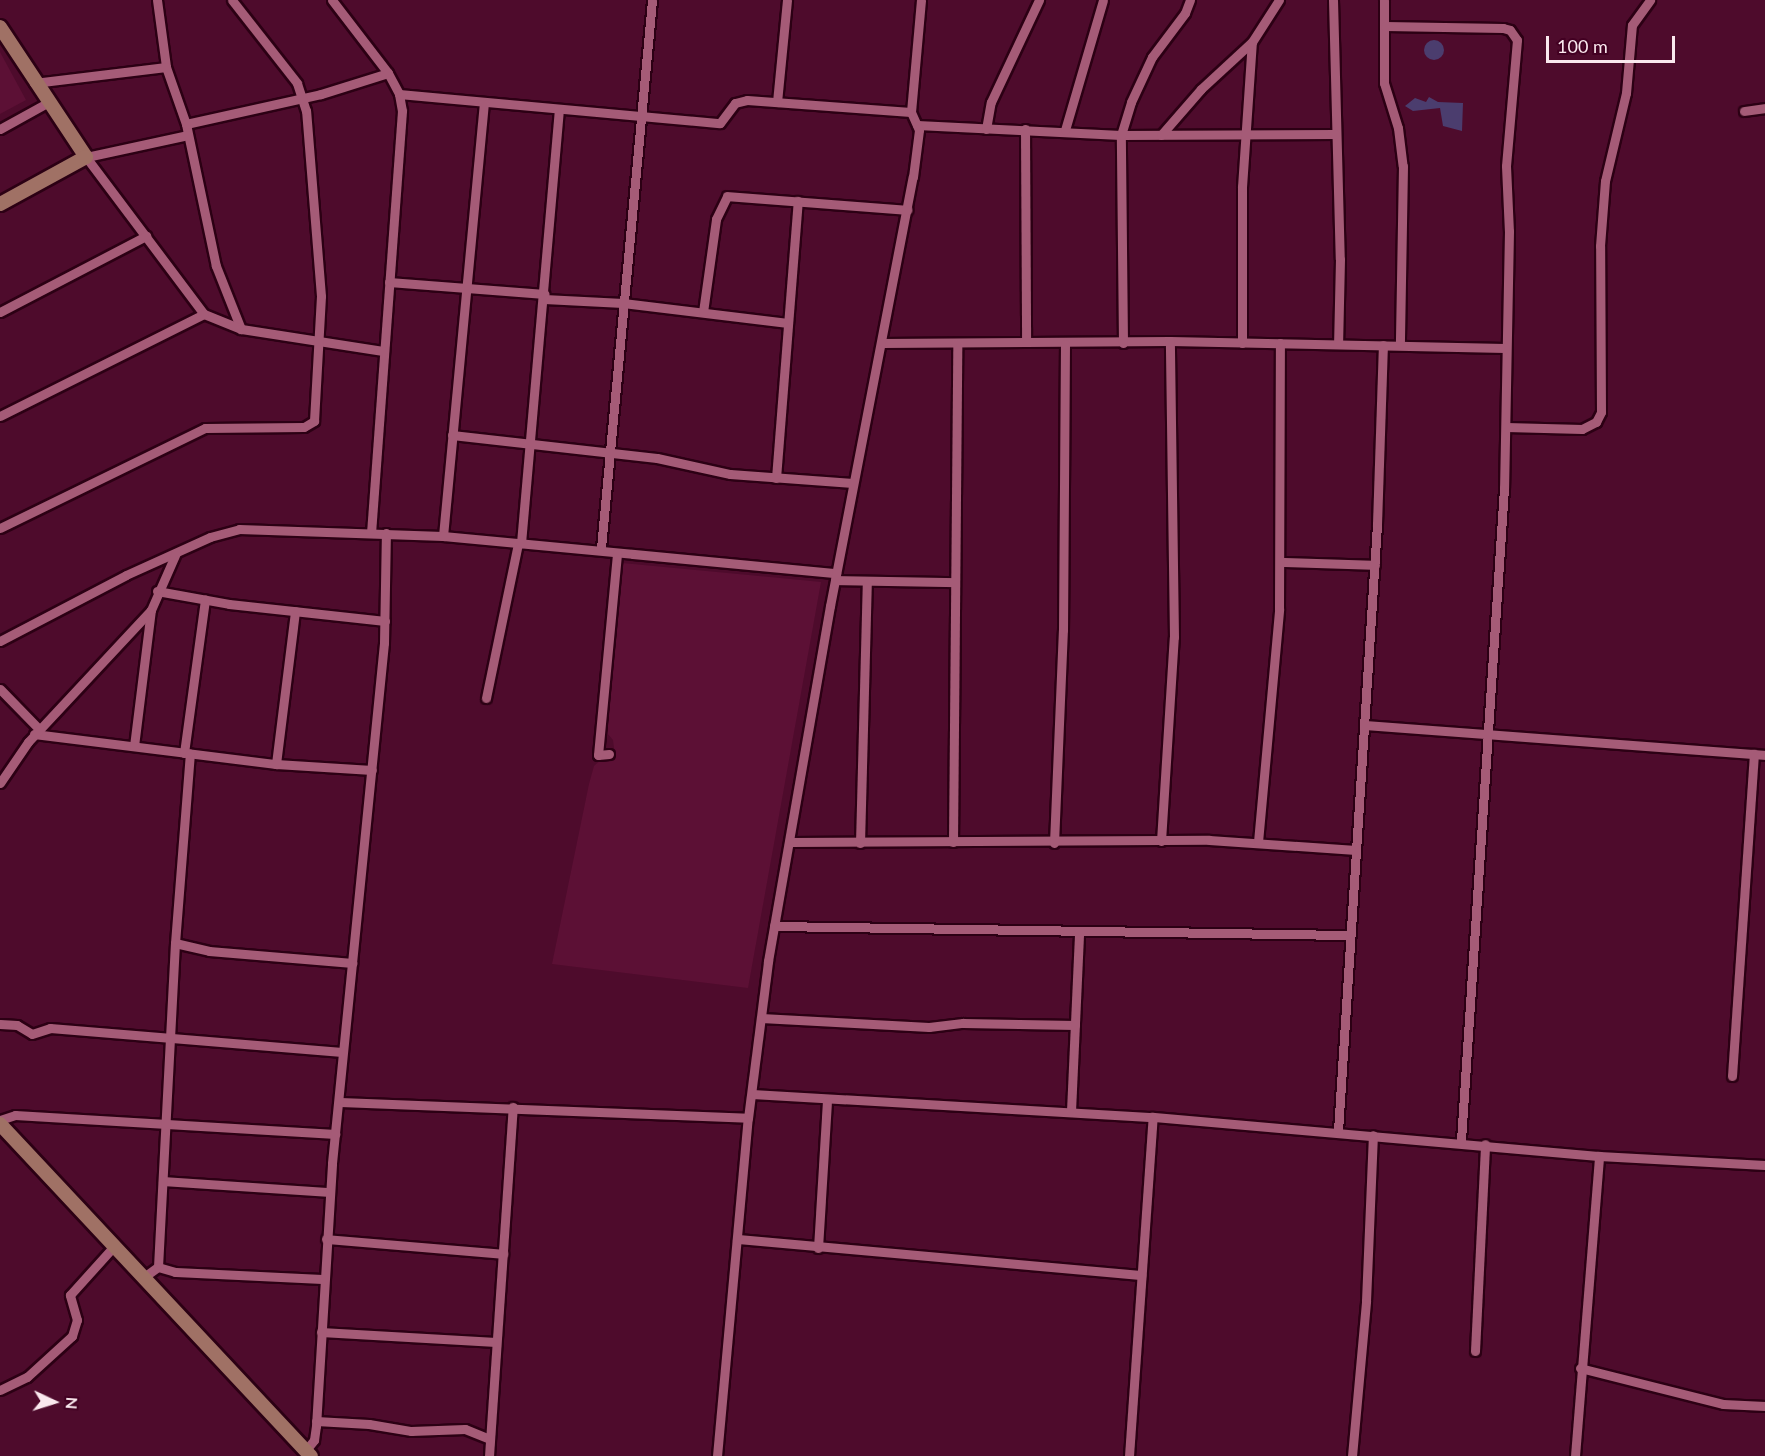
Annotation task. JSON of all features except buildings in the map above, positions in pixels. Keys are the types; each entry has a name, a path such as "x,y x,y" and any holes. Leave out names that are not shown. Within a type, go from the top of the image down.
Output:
{"street":[{"path":"157,0 166,67 186,124 220,282 241,329"},
{"path":"0,528 205,428 312,425 321,340 317,234 302,97 297,82 232,0"},
{"path":"332,0 388,73 399,94 400,162 370,533"},
{"path":"601,548 638,116 652,0"},
{"path":"777,102 787,0"},
{"path":"717,1456 748,1118 761,1018 774,926 836,577 907,210 918,124 910,112 921,0"},
{"path":"986,129 991,102 1040,0"},
{"path":"1065,129 1103,0"},
{"path":"1123,343 1122,135 1131,102 1152,57 1185,13 1190,0"},
{"path":"1161,135 1201,89 1252,42 1279,0"},
{"path":"1333,0 1340,259 1338,344"},
{"path":"1384,0 1384,83 1398,128 1403,166 1400,345"},
{"path":"1506,427 1582,429 1596,422 1601,412 1600,246 1605,181 1626,93 1632,25 1650,0"},
{"path":"1385,26 1503,27 1510,30 1517,40 1506,166 1509,231 1505,348 1506,427 1461,1141"},
{"path":"0,27 47,103 204,314 241,329 383,351"},
{"path":"1242,343 1246,134 1252,42"},
{"path":"34,83 166,67"},
{"path":"186,124 342,89 388,73"},
{"path":"399,94 484,104 720,123 738,101 910,112"},
{"path":"0,129 47,103"},
{"path":"443,536 484,104"},
{"path":"1744,111 1765,108"},
{"path":"486,698 520,543 531,445 559,110"},
{"path":"918,124 986,129 1065,129 1122,135 1335,135"},
{"path":"1025,129 1026,341"},
{"path":"0,204 86,157 188,135"},
{"path":"703,312 716,219 725,197 907,210"},
{"path":"776,478 798,201"},
{"path":"0,312 146,236"},
{"path":"389,282 623,303 788,323"},
{"path":"0,416 204,314"},
{"path":"881,343 1026,341 1065,344 1170,341 1505,348"},
{"path":"1161,841 1174,637 1170,341"},
{"path":"953,842 957,343"},
{"path":"1258,842 1281,562 1280,343"},
{"path":"1054,843 1063,640 1065,344"},
{"path":"1338,1131 1375,565 1383,345"},
{"path":"452,435 657,458 730,474 853,483"},
{"path":"0,641 176,553 239,529 443,536 601,548 616,553 867,581 955,582"},
{"path":"335,1134 15,1114 0,1122 308,1453 314,1440 316,1421 323,1280 335,1134 340,1102 342,1052 352,963 362,834 372,770 385,621 386,533"},
{"path":"134,746 151,610 157,591 176,553"},
{"path":"609,754 598,755 616,553"},
{"path":"1281,562 1375,565"},
{"path":"860,843 867,581"},
{"path":"157,591 295,611 385,621"},
{"path":"158,1267 187,753 205,599"},
{"path":"0,783 37,732 151,610"},
{"path":"276,764 295,611"},
{"path":"0,689 37,732 276,764 372,770"},
{"path":"1365,725 1488,732 1765,755"},
{"path":"1732,1076 1754,754"},
{"path":"790,842 1258,842 1356,850"},
{"path":"774,926 904,925 1079,932 1350,935"},
{"path":"1071,1112 1079,932"},
{"path":"175,943 209,951 352,963"},
{"path":"761,1018 929,1028 963,1023 1074,1025"},
{"path":"0,1024 17,1025 32,1034 50,1028 342,1052"},
{"path":"752,1094 1153,1117 1461,1141 1599,1156 1765,1165"},
{"path":"818,1248 827,1100"},
{"path":"340,1102 748,1118"},
{"path":"489,1456 513,1107"},
{"path":"1129,1456 1153,1117"},
{"path":"1352,1456 1366,1301 1373,1135"},
{"path":"1475,1351 1485,1144"},
{"path":"1575,1456 1580,1368 1599,1156"},
{"path":"163,1181 330,1192"},
{"path":"326,1239 503,1254"},
{"path":"737,1239 818,1248 995,1259 1141,1275"},
{"path":"0,1390 27,1377 72,1336 77,1320 70,1295 115,1245"},
{"path":"144,1277 158,1267"},
{"path":"158,1267 175,1272 323,1280"},
{"path":"321,1332 496,1342"},
{"path":"1580,1368 1723,1404 1765,1406"},
{"path":"316,1421 411,1431 465,1429 490,1439"}],"shaded area":[{"path":"1434,40 1441,43 1444,50 1441,57 1434,60 1427,57 1424,50 1427,43"},
{"path":"0,52 26,100 0,114"},
{"path":"1429,97 1438,102 1463,103 1462,131 1443,126 1440,108 1413,111 1405,106 1415,98 1426,102"},
{"path":"622,563 821,582 748,988 552,964 594,766 614,748 613,740 607,733"}]}
